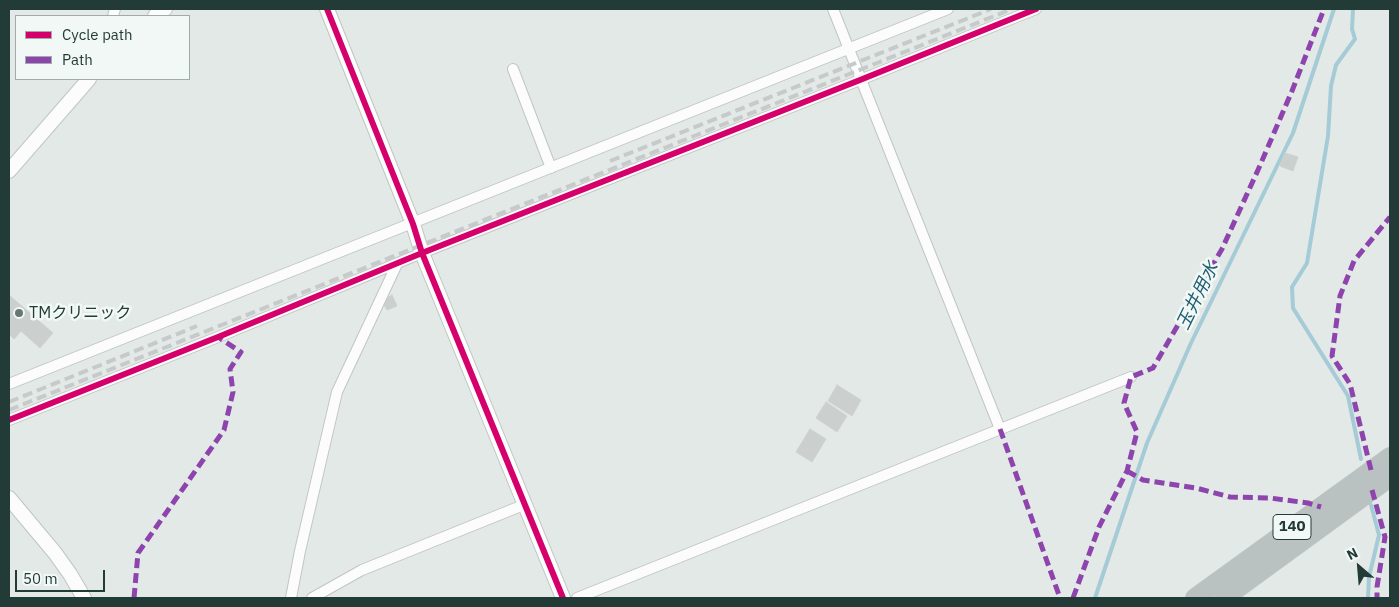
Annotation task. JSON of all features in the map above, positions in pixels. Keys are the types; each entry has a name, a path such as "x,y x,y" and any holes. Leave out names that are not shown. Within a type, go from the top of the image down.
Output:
{"highway":[{"name":"140","path":"1195,598 1390,457"},
{"name":"140","path":"1224,598 1390,477"}],"street":[{"path":"327,9 413,224 422,253 563,598"},
{"path":"833,9 1000,429"},
{"path":"9,384 948,9"},
{"path":"9,420 422,253 1036,9"},
{"path":"513,68 551,168"},
{"path":"9,171 87,80"},
{"path":"291,598 304,532 337,392 397,264"},
{"path":"578,598 1131,377"},
{"path":"9,498 55,553 84,598"},
{"path":"312,598 362,570 526,504"}],"building":[{"path":"1285,153 1298,157 1293,171 1280,166"},
{"name":"TMクリニック","path":"9,295 53,333 40,348 21,331 14,339 9,334"},
{"path":"392,295 397,306 387,310 384,305 387,298"},
{"path":"837,385 861,400 852,416 828,401"},
{"path":"826,402 847,416 837,432 816,418"},
{"path":"810,429 826,439 812,462 796,452"}],"waterway":[{"name":"玉井用水","path":"1095,598 1147,443 1191,343 1293,133 1334,9"},
{"path":"1353,9 1352,29 1355,39 1336,65 1331,86 1328,136 1307,263 1292,287 1293,308 1348,396 1361,459"},
{"path":"1368,598 1369,577 1379,535 1371,505"}],"railway":[{"path":"610,161 991,9"},
{"path":"9,410 1012,9"},
{"path":"9,402 197,326"}],"marked path":[{"path":"1073,598 1099,527 1127,471 1137,432 1124,403 1131,377 1153,368 1222,249 1292,91 1324,9"},
{"path":"1371,470 1350,384 1332,356 1340,296 1354,261 1390,217"},
{"path":"134,598 138,553 224,430 233,392 230,369 241,352 218,337"},
{"path":"1000,429 1060,598"},
{"path":"1127,471 1143,480 1196,488 1230,497 1270,498 1308,503 1321,507"},
{"path":"1372,490 1385,537 1377,598"}],"cycle path":[{"path":"327,9 413,224 422,253 563,598"},
{"path":"9,420 422,253 1036,9"}],"place":[{"name":"TMクリニック","path":"19,313"}]}
